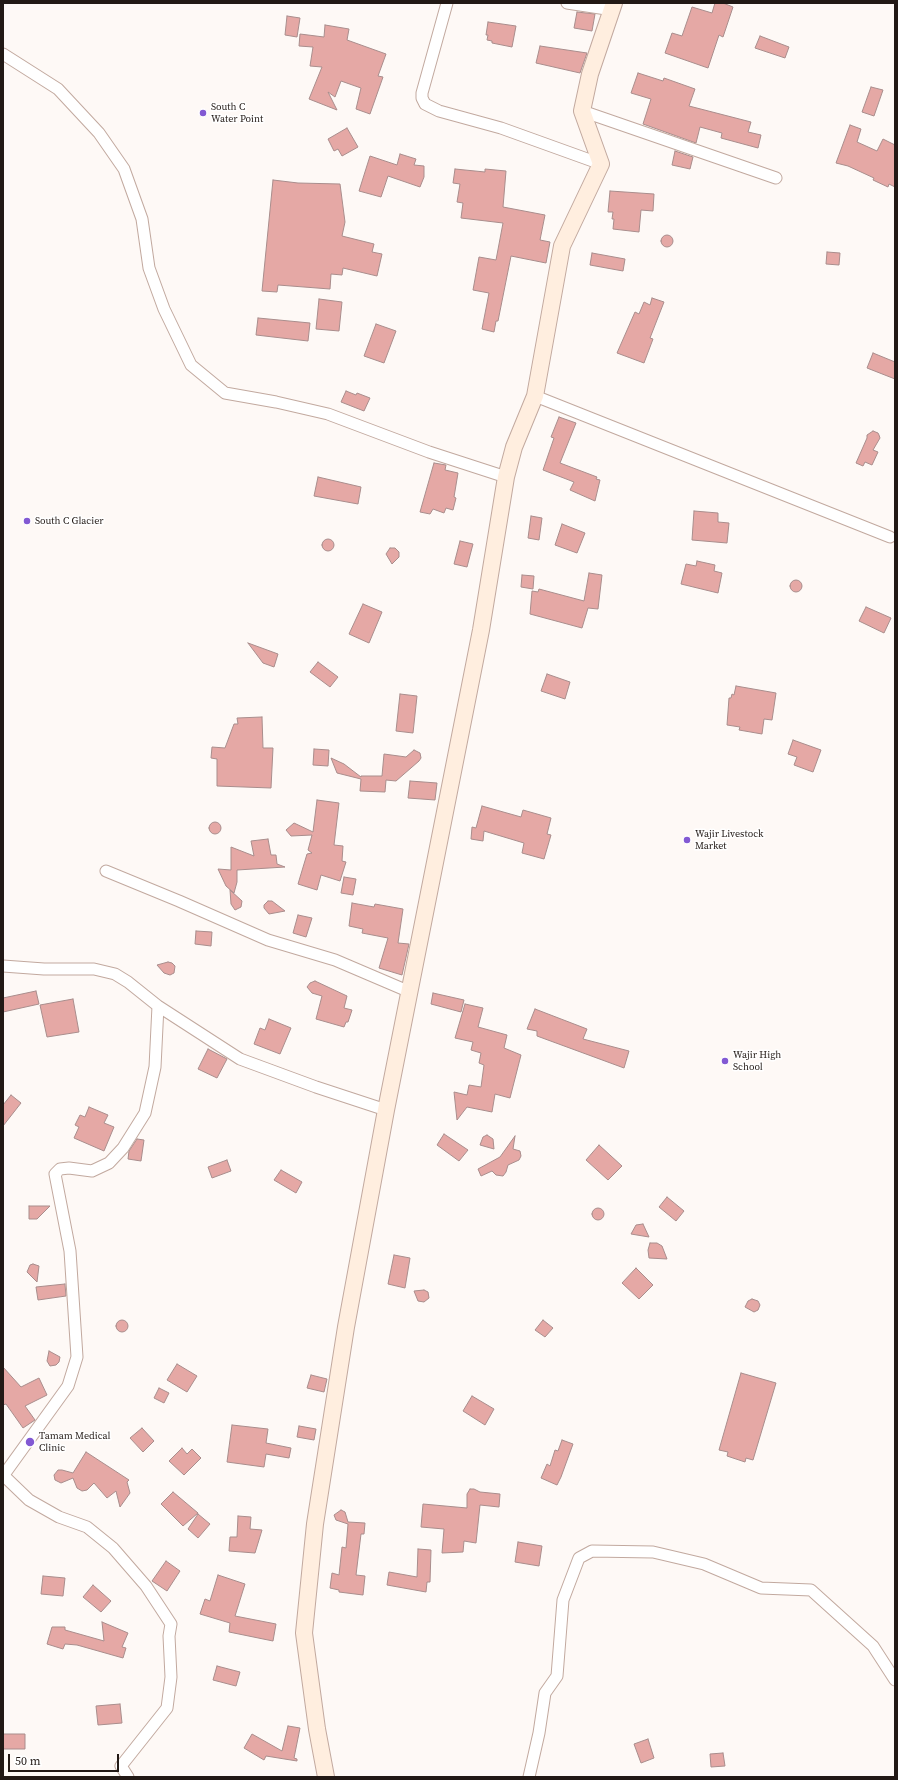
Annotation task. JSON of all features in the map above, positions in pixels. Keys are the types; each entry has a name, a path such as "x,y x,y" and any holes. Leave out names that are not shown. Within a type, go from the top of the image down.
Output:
{"street":[{"path":"447,3 422,93 422,98 425,104 439,111 502,128 601,164"},
{"path":"328,1776 317,1729 304,1633 315,1524 342,1350 386,1110 481,630 506,477 514,447 535,396 562,246 601,164 582,111 590,74 614,6 567,3"},
{"path":"3,54 58,89 99,133 124,169 142,219 148,268 164,309 191,365 208,380 225,394 276,402 328,414 429,452 506,477"},
{"path":"582,111 776,178"},
{"path":"535,396 890,537"},
{"path":"106,871 268,940 335,960 410,992"},
{"path":"3,966 44,969 94,969 115,974 128,982 158,1006 240,1059 316,1087 386,1110"},
{"path":"128,1777 121,1766 167,1708 171,1677 169,1636 171,1624 146,1586 113,1548 87,1527 59,1517 29,1500 3,1475 68,1386 77,1357 70,1251 55,1174 60,1169 70,1168 92,1171 109,1163 123,1148 145,1113 155,1067 158,1006"},
{"path":"529,1777 539,1734 545,1693 557,1676 563,1600 579,1558 592,1551 653,1552 704,1564 761,1588 812,1590 873,1646 895,1680"}],"building":[{"path":"715,3 723,3 733,7 723,37 719,35 708,68 665,53 672,33 682,36 692,7 712,13"},
{"path":"577,12 595,14 592,31 574,28"},
{"path":"287,16 300,18 297,37 285,35"},
{"path":"488,22 516,26 512,47 492,43 492,41 487,40 488,35 486,35"},
{"path":"325,25 349,29 347,40 386,54 378,76 383,77 370,114 356,109 361,88 341,81 335,97 328,92 337,110 309,99 322,67 310,66 313,47 299,46 300,34 324,37"},
{"path":"760,36 789,47 785,58 755,48"},
{"path":"540,46 587,53 580,73 536,63"},
{"path":"638,73 663,81 664,78 695,89 689,106 751,122 748,132 761,135 758,148 721,138 722,133 700,127 696,143 643,124 651,99 631,93"},
{"path":"871,87 883,90 874,116 862,112"},
{"path":"850,125 861,129 857,142 877,151 883,139 895,145 895,187 889,184 888,187 873,180 874,178 848,166 836,163"},
{"path":"347,128 358,147 342,156 338,149 334,151 328,139"},
{"path":"675,151 693,157 690,169 672,165"},
{"path":"400,154 416,159 414,165 424,166 424,177 420,187 388,176 381,197 359,191 370,156 397,165"},
{"path":"455,169 485,172 485,169 506,171 503,207 545,215 540,240 550,242 546,263 511,256 498,321 496,321 494,332 482,329 489,293 473,290 479,257 496,260 503,223 461,218 463,203 457,202 460,184 453,183"},
{"path":"273,180 298,183 340,184 345,222 342,236 374,244 372,252 382,254 377,276 343,268 342,275 331,274 330,289 278,285 277,292 262,291"},
{"path":"610,191 654,194 653,211 641,210 639,232 613,229 613,212 608,212"},
{"path":"665,235 669,235 673,241 669,247 665,247 661,243 661,239"},
{"path":"827,252 840,253 839,265 826,264"},
{"path":"592,253 625,259 623,271 590,265"},
{"path":"652,298 664,302 650,338 653,339 644,363 617,353 635,312 639,314 644,302 650,305"},
{"path":"319,299 342,302 339,331 316,329"},
{"path":"258,318 310,323 308,341 256,335"},
{"path":"376,324 396,331 384,363 364,356"},
{"path":"873,353 895,362 895,379 867,368"},
{"path":"346,391 370,398 364,411 341,402"},
{"path":"559,417 576,423 560,463 597,477 596,479 600,480 595,501 570,490 574,482 543,470 554,438 551,437"},
{"path":"873,431 878,433 880,438 873,450 878,452 872,465 865,462 863,466 856,463 867,435"},
{"path":"434,463 446,465 445,470 458,473 454,497 456,498 453,510 446,508 444,513 433,509 430,514 420,512"},
{"path":"318,477 361,487 358,504 314,496"},
{"path":"694,511 718,513 718,522 729,523 727,543 692,540"},
{"path":"531,516 542,518 539,540 528,538"},
{"path":"562,524 585,533 577,553 555,545"},
{"path":"326,539 330,539 334,545 330,551 326,551 322,547 322,543"},
{"path":"460,541 473,544 467,567 454,564"},
{"path":"390,548 395,548 399,552 399,557 392,564 386,554"},
{"path":"697,561 715,565 714,571 722,573 718,593 681,584 686,564 696,566"},
{"path":"589,573 602,575 598,609 588,608 582,628 530,614 532,591 538,592 539,589 584,601"},
{"path":"522,575 534,576 533,589 521,587"},
{"path":"794,580 798,580 802,586 798,592 794,592 790,588 790,584"},
{"path":"363,604 382,612 369,643 349,634"},
{"path":"866,607 891,618 884,633 859,621"},
{"path":"248,643 278,654 274,667 263,663"},
{"path":"318,662 338,677 330,687 310,672"},
{"path":"547,674 570,682 565,699 541,691"},
{"path":"736,686 776,693 772,720 764,719 762,734 739,730 740,727 727,725 729,698 731,698 732,694 734,695"},
{"path":"400,694 417,696 413,733 396,731"},
{"path":"262,717 263,748 273,748 271,788 217,786 217,759 211,758 212,747 225,748 234,724 238,724 237,718"},
{"path":"793,740 821,750 813,772 794,765 797,757 788,754"},
{"path":"314,749 329,750 328,766 313,765"},
{"path":"414,750 420,753 421,758 419,761 396,781 386,780 385,792 360,791 361,779 337,773 331,758 344,764 361,777 382,776 384,754 406,757"},
{"path":"410,781 437,783 435,800 408,798"},
{"path":"317,800 339,803 334,845 343,846 342,861 346,862 340,881 321,875 317,890 298,884 307,854 312,853 308,850 312,835 291,836 286,830 294,823 313,832"},
{"path":"482,806 521,817 523,810 551,818 547,834 551,835 544,859 522,853 524,843 484,831 483,841 471,839 472,827 476,828"},
{"path":"213,822 217,822 221,828 217,834 213,834 209,830 209,826"},
{"path":"268,839 271,855 276,855 277,864 285,867 237,870 237,882 234,893 226,886 218,869 231,870 231,847 254,856 251,841"},
{"path":"344,877 356,879 353,895 341,893"},
{"path":"230,890 242,901 241,907 235,910 231,904"},
{"path":"268,901 272,901 285,911 269,914 264,908 264,905"},
{"path":"352,903 374,907 375,904 403,909 398,943 409,944 402,975 379,968 388,938 362,933 363,929 349,926"},
{"path":"298,915 312,918 306,937 293,933"},
{"path":"196,931 212,932 211,946 195,944"},
{"path":"168,962 175,966 174,973 170,975 164,973 157,965"},
{"path":"315,981 347,996 344,1008 352,1010 348,1022 346,1022 344,1027 316,1019 322,996 312,993 307,987 310,983"},
{"path":"36,991 39,1004 3,1012 3,998"},
{"path":"433,993 464,1000 461,1012 431,1004"},
{"path":"73,999 79,1032 47,1037 40,1005"},
{"path":"465,1004 483,1008 478,1027 507,1035 504,1048 521,1055 510,1098 495,1094 492,1112 467,1107 457,1120 454,1092 467,1095 469,1085 481,1087 484,1065 479,1063 481,1053 471,1050 473,1042 455,1038"},
{"path":"535,1009 587,1029 583,1039 629,1051 624,1068 537,1036 537,1031 527,1029"},
{"path":"269,1019 291,1028 280,1054 254,1044 260,1028 265,1030"},
{"path":"208,1049 227,1059 217,1078 198,1069"},
{"path":"11,1095 21,1103 3,1126 3,1105"},
{"path":"89,1107 108,1115 104,1123 114,1127 104,1151 74,1138 79,1127 75,1125 80,1115 85,1117"},
{"path":"444,1134 468,1150 459,1161 437,1145"},
{"path":"487,1135 493,1139 494,1149 480,1145 483,1137"},
{"path":"515,1136 513,1149 520,1151 521,1156 519,1160 508,1165 503,1176 496,1175 492,1171 481,1176 478,1169 500,1157"},
{"path":"137,1139 144,1140 141,1161 128,1159 129,1151"},
{"path":"599,1145 622,1166 608,1180 586,1160"},
{"path":"227,1160 231,1171 212,1178 208,1167"},
{"path":"281,1170 302,1182 296,1193 274,1180"},
{"path":"667,1197 684,1211 676,1221 659,1207"},
{"path":"29,1206 50,1206 37,1219 29,1219"},
{"path":"596,1208 600,1208 604,1214 600,1220 596,1220 592,1216 592,1212"},
{"path":"643,1224 649,1237 631,1234 636,1225"},
{"path":"650,1243 657,1243 662,1246 667,1259 649,1258 648,1250"},
{"path":"394,1255 410,1258 405,1288 388,1284"},
{"path":"33,1264 39,1266 37,1282 27,1272 30,1265"},
{"path":"636,1268 653,1285 639,1299 622,1283"},
{"path":"65,1284 66,1296 38,1300 36,1287"},
{"path":"424,1290 428,1292 429,1298 424,1302 418,1301 414,1291"},
{"path":"752,1299 758,1301 760,1305 758,1310 754,1312 745,1307 748,1301"},
{"path":"120,1320 124,1320 128,1326 124,1332 120,1332 116,1328 116,1324"},
{"path":"543,1320 553,1328 545,1337 535,1330"},
{"path":"49,1351 60,1357 59,1362 56,1365 50,1366 47,1361"},
{"path":"177,1364 197,1376 187,1392 167,1380"},
{"path":"3,1367 21,1387 39,1378 47,1395 25,1406 35,1420 23,1428 6,1404 3,1405"},
{"path":"741,1373 776,1383 753,1460 746,1458 745,1462 727,1456 728,1452 719,1450"},
{"path":"311,1375 327,1379 324,1392 307,1388"},
{"path":"159,1388 169,1393 164,1403 154,1398"},
{"path":"472,1396 494,1409 485,1425 463,1411"},
{"path":"232,1425 268,1429 266,1443 291,1448 289,1458 266,1454 264,1467 227,1462"},
{"path":"299,1426 316,1429 314,1440 297,1437"},
{"path":"142,1428 154,1441 143,1452 130,1438"},
{"path":"562,1440 573,1444 557,1485 541,1478 547,1464 550,1466 555,1450 558,1451"},
{"path":"182,1448 187,1454 192,1449 201,1458 184,1475 169,1461"},
{"path":"86,1452 129,1480 127,1482 130,1493 120,1507 116,1491 107,1498 94,1483 87,1490 82,1491 77,1488 73,1478 61,1483 55,1480 54,1475 58,1470 73,1473"},
{"path":"470,1489 480,1492 500,1494 499,1507 480,1505 476,1543 464,1541 463,1552 442,1553 444,1529 421,1527 423,1504 467,1508 467,1494"},
{"path":"173,1492 198,1513 183,1526 161,1504"},
{"path":"341,1510 345,1512 348,1522 365,1523 364,1534 361,1534 356,1575 365,1576 363,1595 339,1592 339,1590 330,1588 332,1573 339,1575 342,1547 346,1548 348,1524 336,1520 334,1515"},
{"path":"198,1514 210,1524 198,1538 188,1529"},
{"path":"238,1516 251,1517 250,1529 262,1530 255,1553 229,1551 230,1537 237,1537"},
{"path":"518,1542 542,1546 539,1566 515,1562"},
{"path":"418,1549 431,1550 430,1582 427,1582 426,1592 387,1585 389,1572 417,1577"},
{"path":"166,1561 180,1571 167,1591 152,1581"},
{"path":"218,1575 245,1584 235,1616 276,1624 273,1641 229,1632 230,1623 200,1614 205,1599 210,1601"},
{"path":"43,1576 65,1578 63,1596 41,1594"},
{"path":"93,1585 111,1601 101,1612 83,1597"},
{"path":"102,1622 128,1633 122,1647 126,1648 123,1658 77,1645 65,1644 63,1649 47,1644 52,1627 65,1627 65,1630 104,1641"},
{"path":"217,1666 240,1672 236,1686 213,1680"},
{"path":"120,1704 122,1723 98,1725 96,1706"},
{"path":"288,1726 300,1728 294,1758 297,1759 297,1761 266,1756 264,1760 244,1748 252,1734 282,1751"},
{"path":"3,1734 25,1734 25,1749 3,1749"},
{"path":"648,1739 654,1758 641,1763 634,1744"},
{"path":"723,1753 725,1766 711,1767 710,1754"}],"place":[{"name":"South C Water Point","path":"203,113"},
{"name":"South C Glacier","path":"27,521"},
{"name":"Wajir Livestock Market","path":"687,840"},
{"name":"Wajir High School","path":"725,1061"},
{"name":"Tamam Medical Clinic","path":"30,1442"}]}
